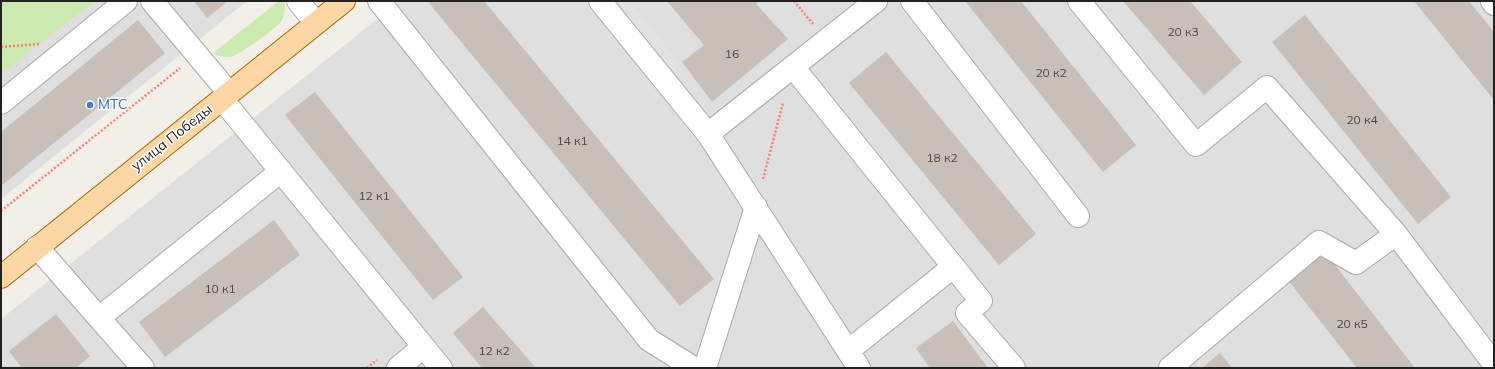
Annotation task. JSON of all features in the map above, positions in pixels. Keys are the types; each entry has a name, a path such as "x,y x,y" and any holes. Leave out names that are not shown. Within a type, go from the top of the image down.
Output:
{"main road":[{"name":"улица Победы","path":"2,274 344,1"}],"lane":[{"path":"1,103 126,1"},
{"path":"152,1 197,55 225,96 281,171 441,368"},
{"path":"298,1 316,23"},
{"path":"379,1 649,340 694,368"},
{"path":"600,1 708,134 854,360 953,267"},
{"path":"912,1 1078,216"},
{"path":"1080,1 1196,145 1267,87 1396,234 1494,364"},
{"path":"708,134 826,40 864,5"},
{"path":"793,67 981,301 967,313 1014,368"},
{"path":"99,318 281,171"},
{"path":"705,368 756,207"},
{"path":"1170,368 1319,242 1356,263 1396,234"},
{"path":"37,247 143,368"},
{"path":"398,368 424,347"}],"path":[{"path":"794,1 826,40"},
{"path":"1,211 197,55"},
{"path":"756,207 793,67"}],"shaded area":[{"path":"1,1 247,1 1,199"},
{"path":"400,1 1494,1 1494,368 1,368 1,319"},
{"path":"600,1 630,1 680,64 663,79"}],"green space":[{"path":"1,1 95,1 1,74"},
{"path":"279,1 284,1 284,14 281,22 272,30 231,57 213,53"}],"building":[{"path":"194,1 228,1 207,18"},
{"path":"431,1 484,1 714,279 680,306 429,3"},
{"path":"667,1 760,1 756,4 788,39 712,102 682,62 704,45"},
{"path":"965,1 1021,1 1136,145 1103,172"},
{"path":"1123,1 1190,1 1242,62 1204,95"},
{"path":"1414,1 1469,1 1494,32 1494,100"},
{"path":"1305,15 1451,197 1418,224 1272,42"},
{"path":"138,20 165,53 1,186 1,132"},
{"path":"886,52 1036,234 999,265 849,83"},
{"path":"315,92 463,277 433,300 285,115"},
{"path":"274,220 300,255 165,357 139,322"},
{"path":"1325,252 1415,368 1357,368 1288,280"},
{"path":"483,307 536,368 482,368 453,333"},
{"path":"56,314 90,356 76,368 22,368 9,351"},
{"path":"953,321 988,368 930,368 916,348"},
{"path":"1220,353 1232,368 1202,368"}],"place":[{"name":"МТС","path":"90,105"}]}
